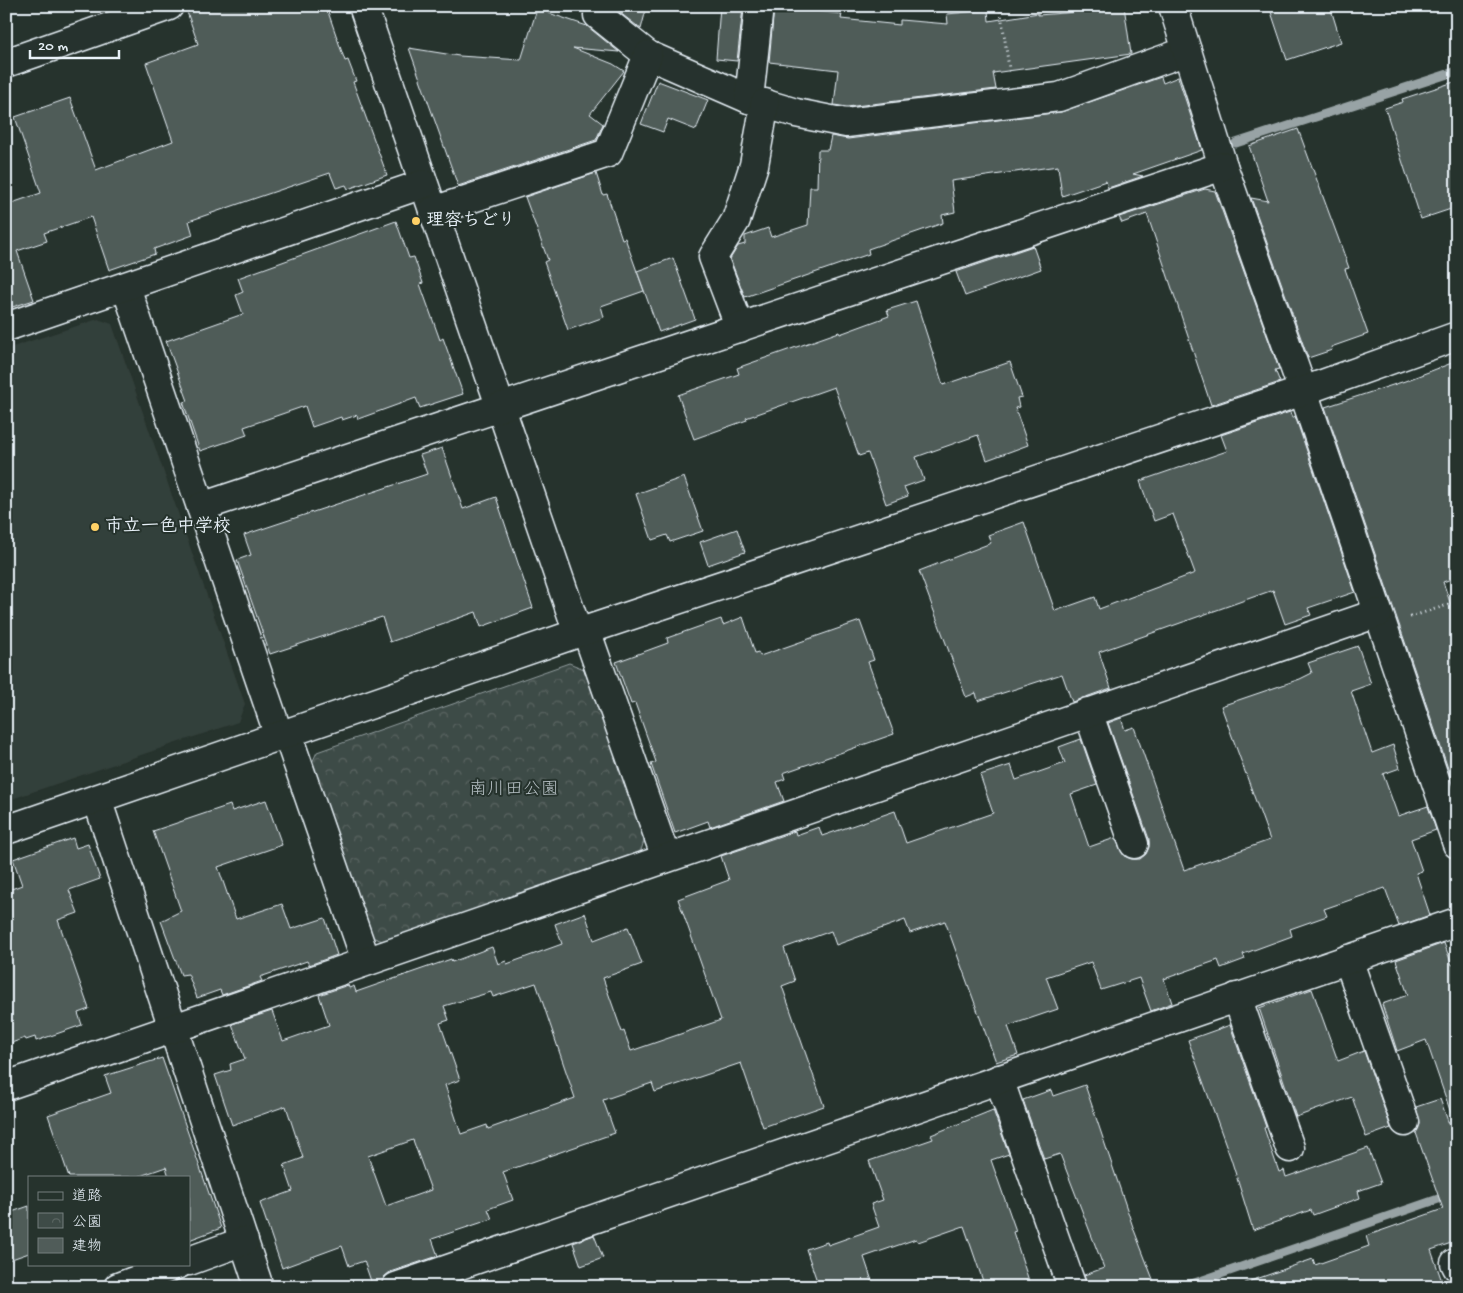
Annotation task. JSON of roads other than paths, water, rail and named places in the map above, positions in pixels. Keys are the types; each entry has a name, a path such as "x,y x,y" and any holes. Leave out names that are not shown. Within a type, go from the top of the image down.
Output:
{"street":[{"path":"6,63 169,6"},
{"path":"363,6 500,408 666,858"},
{"path":"599,6 598,16 648,55 757,101 796,113 846,123 1058,97 1187,51"},
{"path":"740,328 713,257 736,220 754,165 758,6"},
{"path":"1173,6 1223,166 1303,391 1457,844"},
{"path":"433,211 608,153 648,55"},
{"path":"201,507 1223,166"},
{"path":"6,327 423,184"},
{"path":"126,287 201,507 366,961"},
{"path":"6,830 582,632 1303,391 1457,336"},
{"path":"6,1086 1088,712 1380,619"},
{"path":"1088,712 1134,844"},
{"path":"97,799 259,1287"},
{"path":"408,1285 1457,922"},
{"path":"1348,959 1405,1122"},
{"path":"1237,997 1290,1148"},
{"path":"999,1079 1072,1287"},
{"path":"190,1261 244,1241"},
{"path":"118,1287 175,1266"}],"waterway":[{"path":"1236,143 1457,71"},
{"path":"1183,1287 1450,1195"}],"place":[{"name":"理容ちどり","path":"416,221"},
{"name":"市立一色中学校","path":"95,527"}],"park label":[{"name":"南川田公園","path":"514,790"}]}
